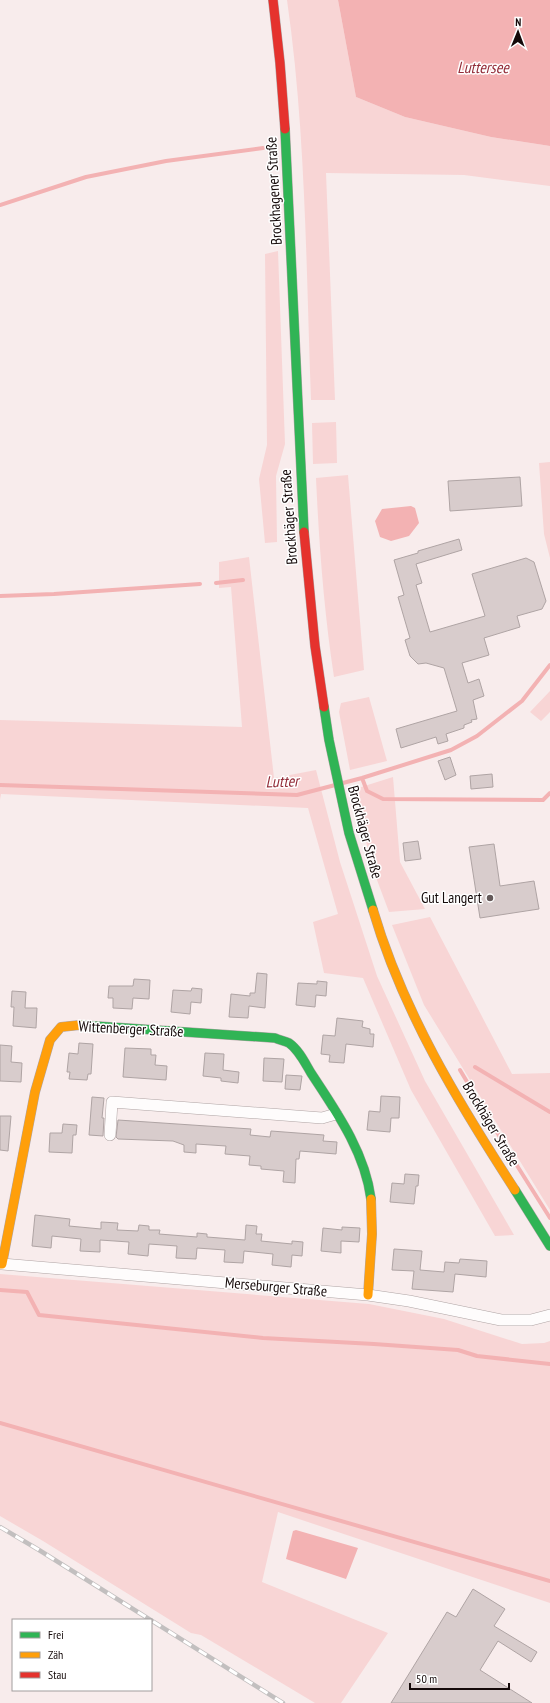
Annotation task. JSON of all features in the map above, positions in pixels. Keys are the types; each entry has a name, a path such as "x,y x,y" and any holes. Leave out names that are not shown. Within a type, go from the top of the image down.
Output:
{"main road":[{"name":"Brockhagener Straße","path":"273,0 284,99 290,207 296,382"},
{"name":"Brockhäger Straße","path":"296,382 304,539 312,627 321,697 344,816 376,922 418,1026 462,1107 550,1246"},
{"name":"Wittenberger Straße","path":"1,1264 35,1092 50,1040 61,1027 75,1025 275,1038 289,1043 297,1051 336,1114 353,1144 364,1169 371,1196 373,1223 368,1295"}],"street":[{"path":"110,1135 112,1102 322,1118 336,1114"},
{"name":"Merseburger Straße","path":"1,1264 368,1295 409,1300 500,1320 531,1320 550,1315"}],"shaded area":[{"path":"287,0 338,0 356,97 405,117 491,137 550,146 550,186 464,175 326,173 335,400 311,400 302,150"},
{"path":"278,251 285,444 276,476 277,542 265,543 259,479 267,445 265,254"},
{"path":"336,422 337,463 313,464 312,423"},
{"path":"550,462 550,558 544,534 539,463"},
{"path":"348,475 364,670 334,677 322,578 316,478"},
{"path":"249,557 274,778 316,770 340,862 377,976 425,1081 514,1235 495,1236 411,1090 363,978 324,973 313,922 338,914 308,808 1,794 0,800 0,720 242,727 231,587 219,588 219,562"},
{"path":"550,691 550,712 541,721 530,712"},
{"path":"369,697 387,761 350,770 339,712 341,703"},
{"path":"393,777 400,862 425,909 389,912 371,864 355,789"},
{"path":"430,917 512,1074 550,1073 550,1210 424,1005 392,925"},
{"path":"0,1274 369,1304 444,1319 522,1344 544,1343 550,1341 550,1603 278,1512 262,1582 388,1633 341,1703 315,1703 201,1635 191,1633 0,1516"}],"water":[{"name":"Luttersee","path":"338,0 550,0 550,146 491,137 405,117 356,97"},
{"path":"411,506 415,508 419,523 409,536 391,541 380,537 375,521 382,509"},
{"path":"296,1530 358,1548 346,1579 286,1559 293,1531"}],"building":[{"path":"520,477 522,506 450,511 448,481"},
{"path":"459,539 462,550 416,564 422,583 416,585 430,632 485,616 472,574 526,558 534,562 546,601 542,609 517,616 520,627 484,638 489,655 462,663 468,683 479,679 484,696 473,700 477,719 471,720 472,722 464,725 464,728 446,734 448,741 438,744 436,737 401,748 396,729 457,711 444,668 426,663 418,664 410,656 405,640 410,638 398,597 404,595 394,560"},
{"path":"450,757 456,775 445,780 438,761"},
{"path":"492,774 493,787 471,789 470,776"},
{"path":"418,841 421,859 405,861 403,843"},
{"path":"494,844 500,886 534,881 539,909 480,918 469,847"},
{"path":"257,973 267,974 265,1008 249,1006 248,1018 229,1017 231,994 250,996 250,993 255,993"},
{"path":"134,979 150,980 149,999 133,998 132,1009 113,1008 113,998 108,998 109,986 133,986"},
{"path":"317,981 327,982 326,996 316,995 315,1007 296,1005 298,983 317,984"},
{"path":"192,988 202,989 201,1003 191,1002 190,1014 171,1012 173,990 191,991"},
{"path":"12,991 26,992 25,1008 37,1008 36,1028 13,1026 14,1007 11,1007"},
{"path":"337,1018 363,1021 362,1027 370,1029 370,1034 374,1034 373,1047 346,1044 344,1063 329,1062 330,1055 321,1054 323,1035 335,1036"},
{"path":"79,1043 93,1044 91,1074 88,1074 87,1080 69,1079 70,1072 67,1072 69,1053 78,1054"},
{"path":"0,1045 12,1046 11,1062 22,1063 21,1082 0,1081"},
{"path":"125,1048 151,1049 151,1055 156,1055 155,1065 167,1066 166,1080 123,1077"},
{"path":"205,1053 224,1054 223,1070 239,1072 238,1083 221,1081 221,1078 203,1076"},
{"path":"264,1058 284,1059 282,1082 263,1081"},
{"path":"286,1075 302,1076 300,1090 285,1089"},
{"path":"381,1096 400,1097 399,1118 391,1118 390,1132 367,1130 369,1111 380,1112"},
{"path":"92,1097 104,1098 102,1118 104,1118 103,1136 89,1135"},
{"path":"0,1116 11,1116 8,1151 0,1150"},
{"path":"118,1120 251,1129 250,1135 270,1137 271,1131 324,1135 323,1141 337,1142 336,1154 300,1151 299,1159 296,1159 295,1183 283,1182 284,1171 261,1169 261,1166 249,1165 250,1156 225,1154 226,1146 196,1144 196,1153 184,1152 184,1145 173,1141 118,1139 116,1137"},
{"path":"63,1124 77,1125 76,1135 73,1135 72,1153 49,1152 50,1133 62,1133"},
{"path":"405,1174 419,1175 414,1204 390,1202 392,1183 404,1184"},
{"path":"35,1215 70,1219 69,1226 101,1229 101,1222 118,1223 117,1230 138,1231 139,1225 149,1226 149,1230 160,1230 159,1234 197,1237 197,1233 207,1234 207,1237 245,1240 246,1225 257,1226 256,1234 262,1234 261,1241 292,1244 292,1241 303,1242 302,1256 292,1255 291,1267 272,1265 273,1254 244,1251 243,1263 224,1262 225,1250 197,1248 196,1259 176,1258 177,1246 149,1244 148,1256 128,1254 129,1242 100,1240 100,1252 80,1251 81,1239 52,1236 51,1248 32,1246"},
{"path":"342,1227 360,1228 359,1242 341,1241 341,1253 321,1251 323,1228 342,1230"},
{"path":"394,1249 422,1251 420,1270 444,1272 445,1262 459,1263 460,1259 487,1261 486,1277 455,1274 453,1292 412,1289 414,1271 392,1270"},
{"path":"473,1589 505,1609 494,1626 537,1652 531,1662 498,1641 480,1670 532,1703 391,1703 447,1612 456,1617"}],"waterway":[{"path":"0,205 86,177 166,161 263,148"},
{"path":"216,583 243,580"},
{"path":"0,596 54,594 200,584"},
{"name":"Lutter","path":"0,785 297,795 362,778 451,750 477,736 522,701 550,665"},
{"path":"362,778 367,791 383,799 543,800 550,793"},
{"path":"475,1067 550,1112"},
{"path":"460,1070 550,1218"},
{"path":"0,1290 27,1292 39,1315 263,1338 458,1350 477,1356 550,1364"},
{"path":"0,1423 550,1581"}],"railway":[{"path":"0,1527 149,1619"},
{"path":"152,1621 283,1703"}],"traffic: fast":[{"path":"285,129 304,532"},
{"path":"324,707 329,740 349,833 373,910"},
{"path":"80,1025 275,1038 289,1043 302,1057 339,1117 356,1148 363,1165 371,1199"},
{"path":"515,1190 550,1246"}],"traffic: slow":[{"path":"373,910 385,948 416,1020 453,1090 515,1190"},
{"path":"0,1264 2,1264 35,1092 50,1040 61,1027 80,1025"},
{"path":"368,1295 372,1234 371,1199"}],"traffic: jam":[{"path":"273,0 285,129"},
{"path":"304,532 315,646 324,707"}],"place":[{"name":"Gut Langert","path":"490,898"}]}
